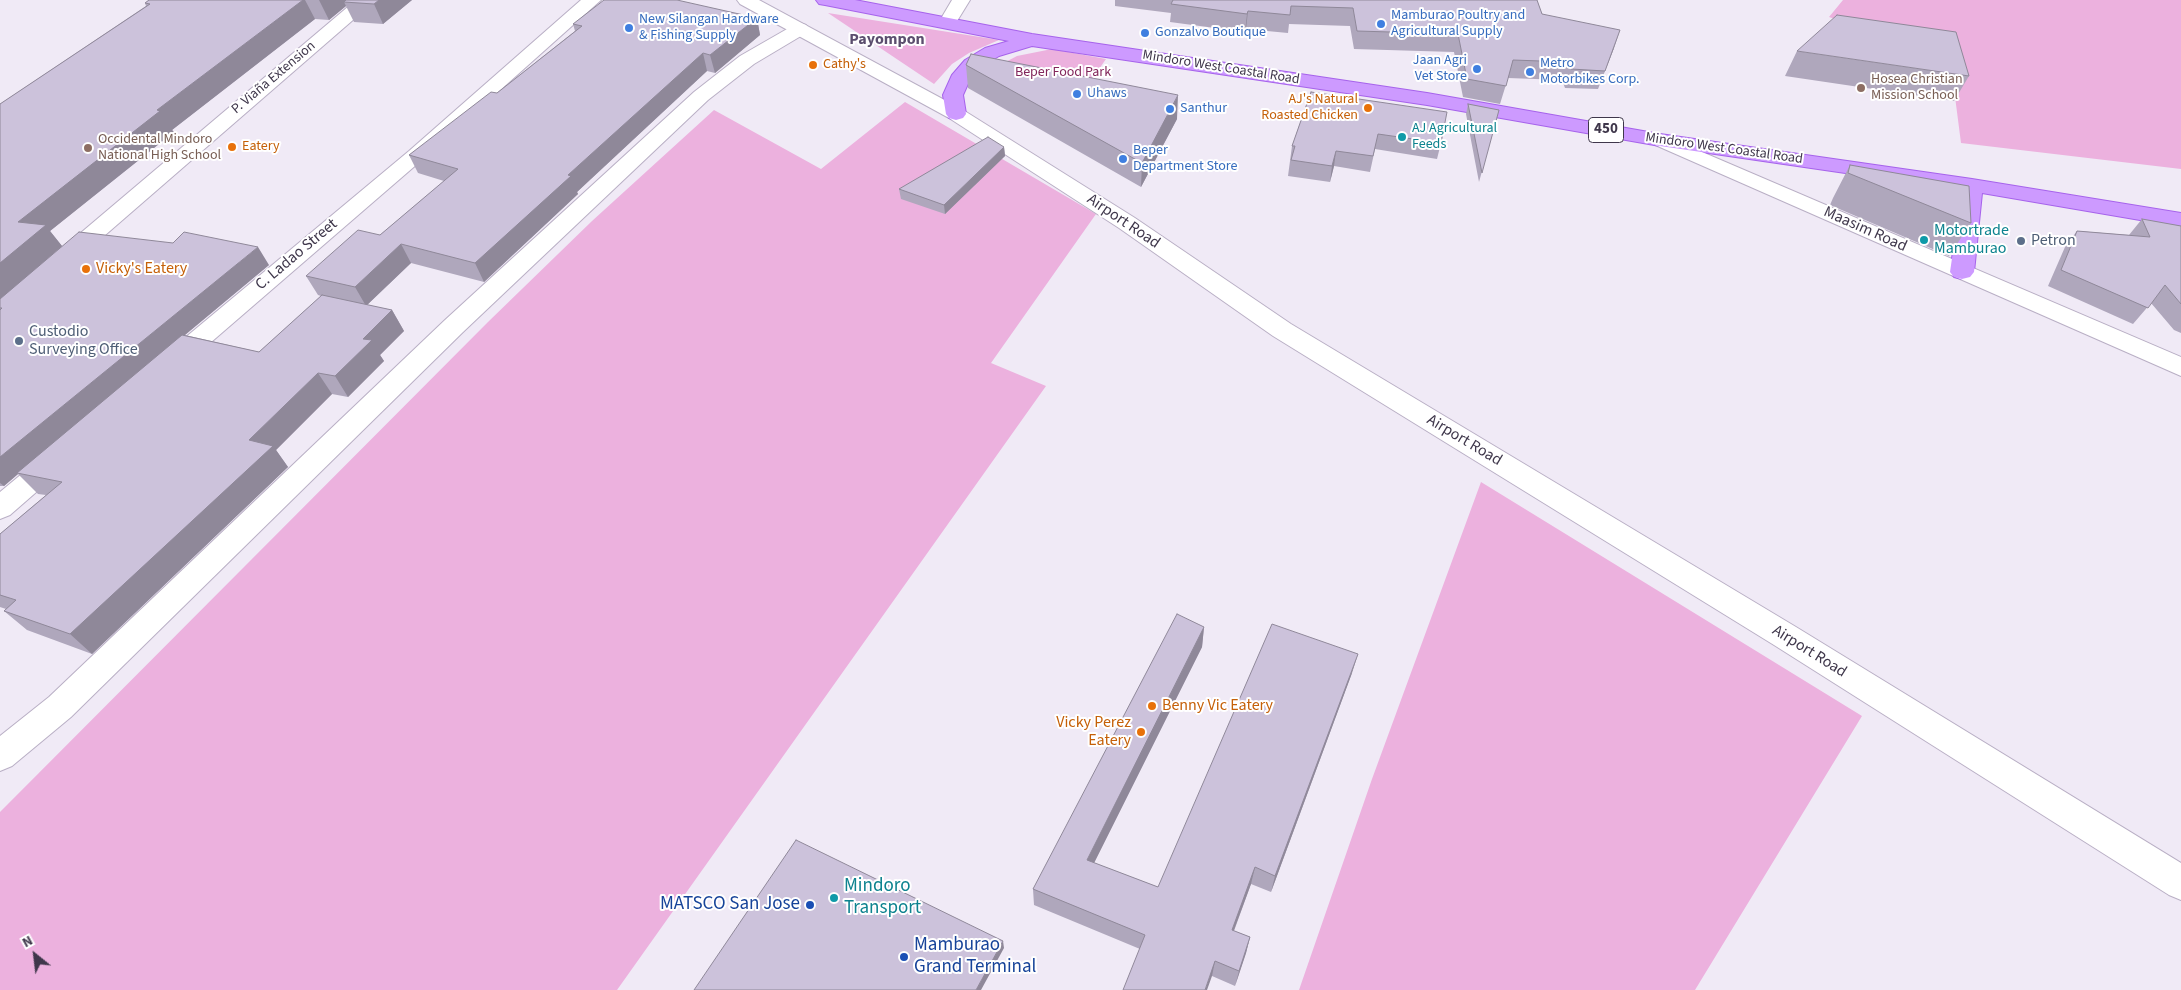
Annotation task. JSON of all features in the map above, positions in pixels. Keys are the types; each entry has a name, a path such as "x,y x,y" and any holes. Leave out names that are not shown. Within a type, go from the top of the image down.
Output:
{"main road":[{"name":"Mindoro West Coastal Road","path":"825,0 948,22 1032,40 1427,99 1660,140 1972,185 2181,220"},
{"path":"956,114 953,94 967,69 992,52 1032,40"},
{"path":"1962,272 1972,185"}],"street":[{"name":"P. Viaña Extension","path":"52,270 367,0"},
{"name":"C. Ladao Street","path":"151,379 408,161 592,0"},
{"name":"Airport Road","path":"746,0 956,114 1127,223 1282,330 1776,631 2181,883"},
{"path":"948,22 961,0"},
{"path":"0,756 60,707 447,333 701,96 747,60 800,29"},
{"name":"Maasim Road","path":"1660,140 2181,367"},
{"path":"0,508 76,444"},
{"path":"0,737 60,707"}],"green space":[{"path":"1843,0 2181,0 2181,169 1961,143 1950,58 1829,17"},
{"path":"828,13 999,40 969,53 952,64 934,84"},
{"name":"Beper Food Park","path":"1052,49 1106,59 1079,98 996,67 1017,56"},
{"path":"905,102 1096,214 991,363 1046,386 617,990 0,990 0,812 488,322 592,221 714,110 821,169"},
{"path":"1481,482 1862,716 1695,990 1299,990 1372,779"}],"building":[{"path":"149,0 303,0 157,110 160,111 18,222 46,225 0,263 0,104 150,4 145,3"},
{"path":"346,0 379,0 374,4 344,2"},
{"path":"604,0 677,0 757,18 710,55 703,53 568,175 571,176 475,263 401,244 355,287 306,276 358,230 380,235 458,169 409,155 491,92 497,93 582,26 573,24"},
{"path":"1173,0 1537,0 1542,14 1620,30 1605,71 1571,69 1568,62 1513,60 1506,86 1467,79 1458,34 1357,31 1353,8 1291,6 1290,15 1248,11 1247,14 1171,4"},
{"path":"1837,15 1956,32 1969,76 1797,51"},
{"path":"971,54 1178,95 1142,163 966,65"},
{"path":"1311,92 1447,112 1441,143 1378,134 1373,156 1336,151 1332,166 1291,160 1295,146 1292,146"},
{"path":"1468,104 1499,110 1482,173"},
{"path":"988,137 1004,147 944,205 899,189"},
{"path":"1850,165 1969,186 1971,223 1848,173"},
{"path":"2142,219 2181,226 2181,304 2165,285 2148,308 2061,270 2077,231 2150,237"},
{"path":"79,232 173,243 184,232 258,247 0,457 0,310 2,308 0,308 0,299"},
{"path":"322,295 392,310 363,339 372,340 335,376 318,373 249,440 273,446 70,634 4,611 16,600 0,595 0,534 62,482 17,473 182,335 259,352"},
{"path":"1177,614 1204,627 1087,860 1158,887 1272,624 1358,654 1275,876 1255,867 1232,930 1250,937 1239,971 1215,961 1205,990 1123,990 1145,935 1033,889"},
{"name":"Mindoro Transport","path":"796,840 1003,941 976,990 694,990"}],"place":[{"name":"Mamburao Poultry and Agricultural Supply","path":"1381,24"},
{"name":"New Silangan Hardware & Fishing Supply","path":"629,28"},
{"name":"Gonzalvo Boutique","path":"1145,33"},
{"name":"Cathy's","path":"813,65"},
{"name":"Jaan Agri Vet Store","path":"1477,69"},
{"name":"Metro Motorbikes Corp.","path":"1530,72"},
{"name":"Hosea Christian Mission School","path":"1861,88"},
{"name":"Uhaws","path":"1077,94"},
{"name":"AJ's Natural Roasted Chicken","path":"1368,108"},
{"name":"Santhur","path":"1170,109"},
{"name":"AJ Agricultural Feeds","path":"1402,137"},
{"name":"Eatery","path":"232,147"},
{"name":"Occidental Mindoro National High School","path":"88,148"},
{"name":"Beper Department Store","path":"1123,159"},
{"name":"Motortrade Mamburao","path":"1924,240"},
{"name":"Petron","path":"2021,241"},
{"name":"Vicky's Eatery","path":"86,269"},
{"name":"Custodio Surveying Office","path":"19,341"},
{"name":"Benny Vic Eatery","path":"1152,706"},
{"name":"Vicky Perez Eatery","path":"1141,732"},
{"name":"Mindoro Transport","path":"834,898"},
{"name":"MATSCO San Jose","path":"810,905"},
{"name":"Mamburao Grand Terminal","path":"904,957"}],"district":[{"name":"Payompon","path":"887,40"}]}
